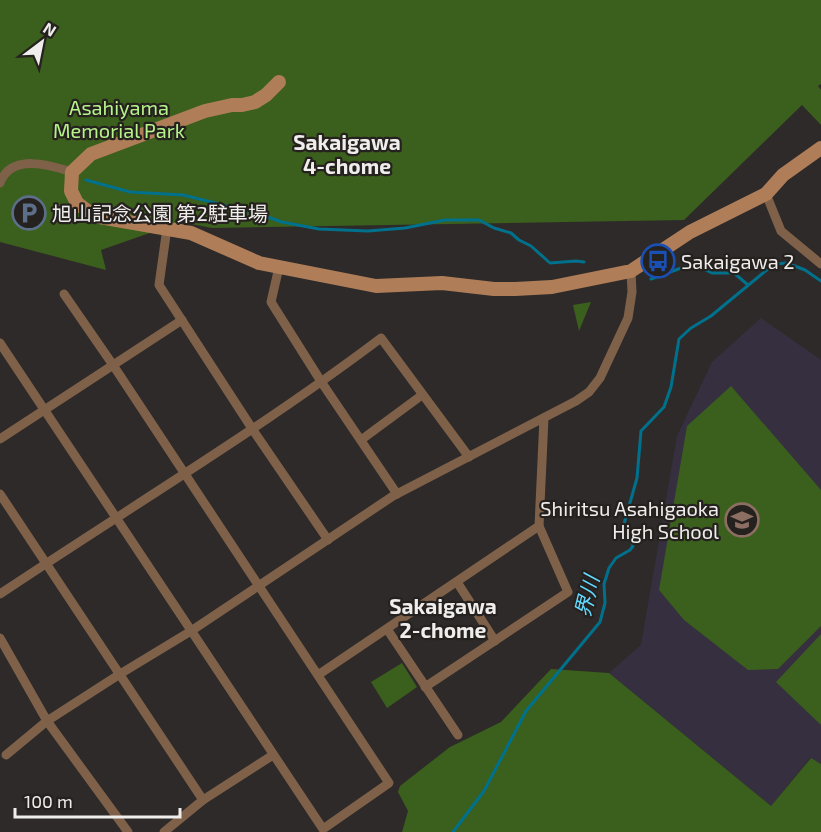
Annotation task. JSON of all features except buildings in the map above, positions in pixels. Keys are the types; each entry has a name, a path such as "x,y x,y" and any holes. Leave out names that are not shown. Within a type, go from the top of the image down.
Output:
{"street":[{"path":"279,82 266,96 255,102 205,111 91,154 72,172 71,191 77,203 94,216 167,228 191,234 239,256 279,267 376,286 441,283 494,289 552,287 631,271 690,232 766,194 783,175 821,148"},
{"path":"0,183 6,173 29,163 39,163 72,172"},
{"path":"766,194 781,231 821,264"},
{"path":"167,228 159,285 328,540"},
{"path":"279,267 272,302 322,383 397,494"},
{"path":"6,755 47,721 191,631 397,494 544,418 589,392 600,378 628,318 632,292 631,271"},
{"path":"0,343 273,755 320,830 389,783 64,294"},
{"path":"0,439 182,320"},
{"path":"0,594 253,430 322,383 381,338 469,457"},
{"path":"361,440 422,395"},
{"path":"425,687 568,592 539,526 544,418"},
{"path":"0,494 203,800"},
{"path":"318,675 539,526"},
{"path":"457,582 495,641"},
{"path":"387,629 458,735"},
{"path":"0,638 47,721 128,832"},
{"path":"164,832 203,800 273,755"}],"shaded area":[{"name":"Shiritsu Asahigaoka High School","path":"761,318 821,360 821,764 810,758 771,806 609,673 641,645 677,436 712,362"}],"green space":[{"name":"Asahiyama Memorial Park","path":"0,0 821,0 821,84 818,86 821,90 821,125 802,105 684,220 212,228 181,222 101,250 106,270 0,242"},
{"path":"591,302 579,331 573,305"},
{"path":"731,386 821,490 821,626 778,669 748,670 684,620 659,590 687,426"},
{"path":"821,634 821,725 776,682"},
{"path":"402,663 417,687 387,708 371,682"},
{"path":"551,669 609,673 771,806 811,758 821,764 821,832 402,832 408,811 398,792 400,786 450,747 501,722"}],"waterway":[{"path":"86,180 130,192 183,195 256,213 282,222 319,229 368,231 405,228 445,220 479,220 511,233 531,246 550,263 584,262"},
{"name":"界川","path":"453,832 484,791 526,711 600,622 605,603 604,584 609,568 616,558 633,546 624,524 637,478 641,431 664,407 671,387 679,339 774,264 787,263 805,270 821,281"},
{"path":"651,279 692,264 712,273 734,273 748,285"}],"place":[{"name":"旭山記念公園 第2駐車場","path":"29,213"},
{"name":"Sakaigawa 2","path":"658,261"},
{"name":"Shiritsu Asahigaoka High School","path":"742,520"}],"district":[{"name":"Sakaigawa 4-chome","path":"347,153"},
{"name":"Sakaigawa 2-chome","path":"443,617"}]}
